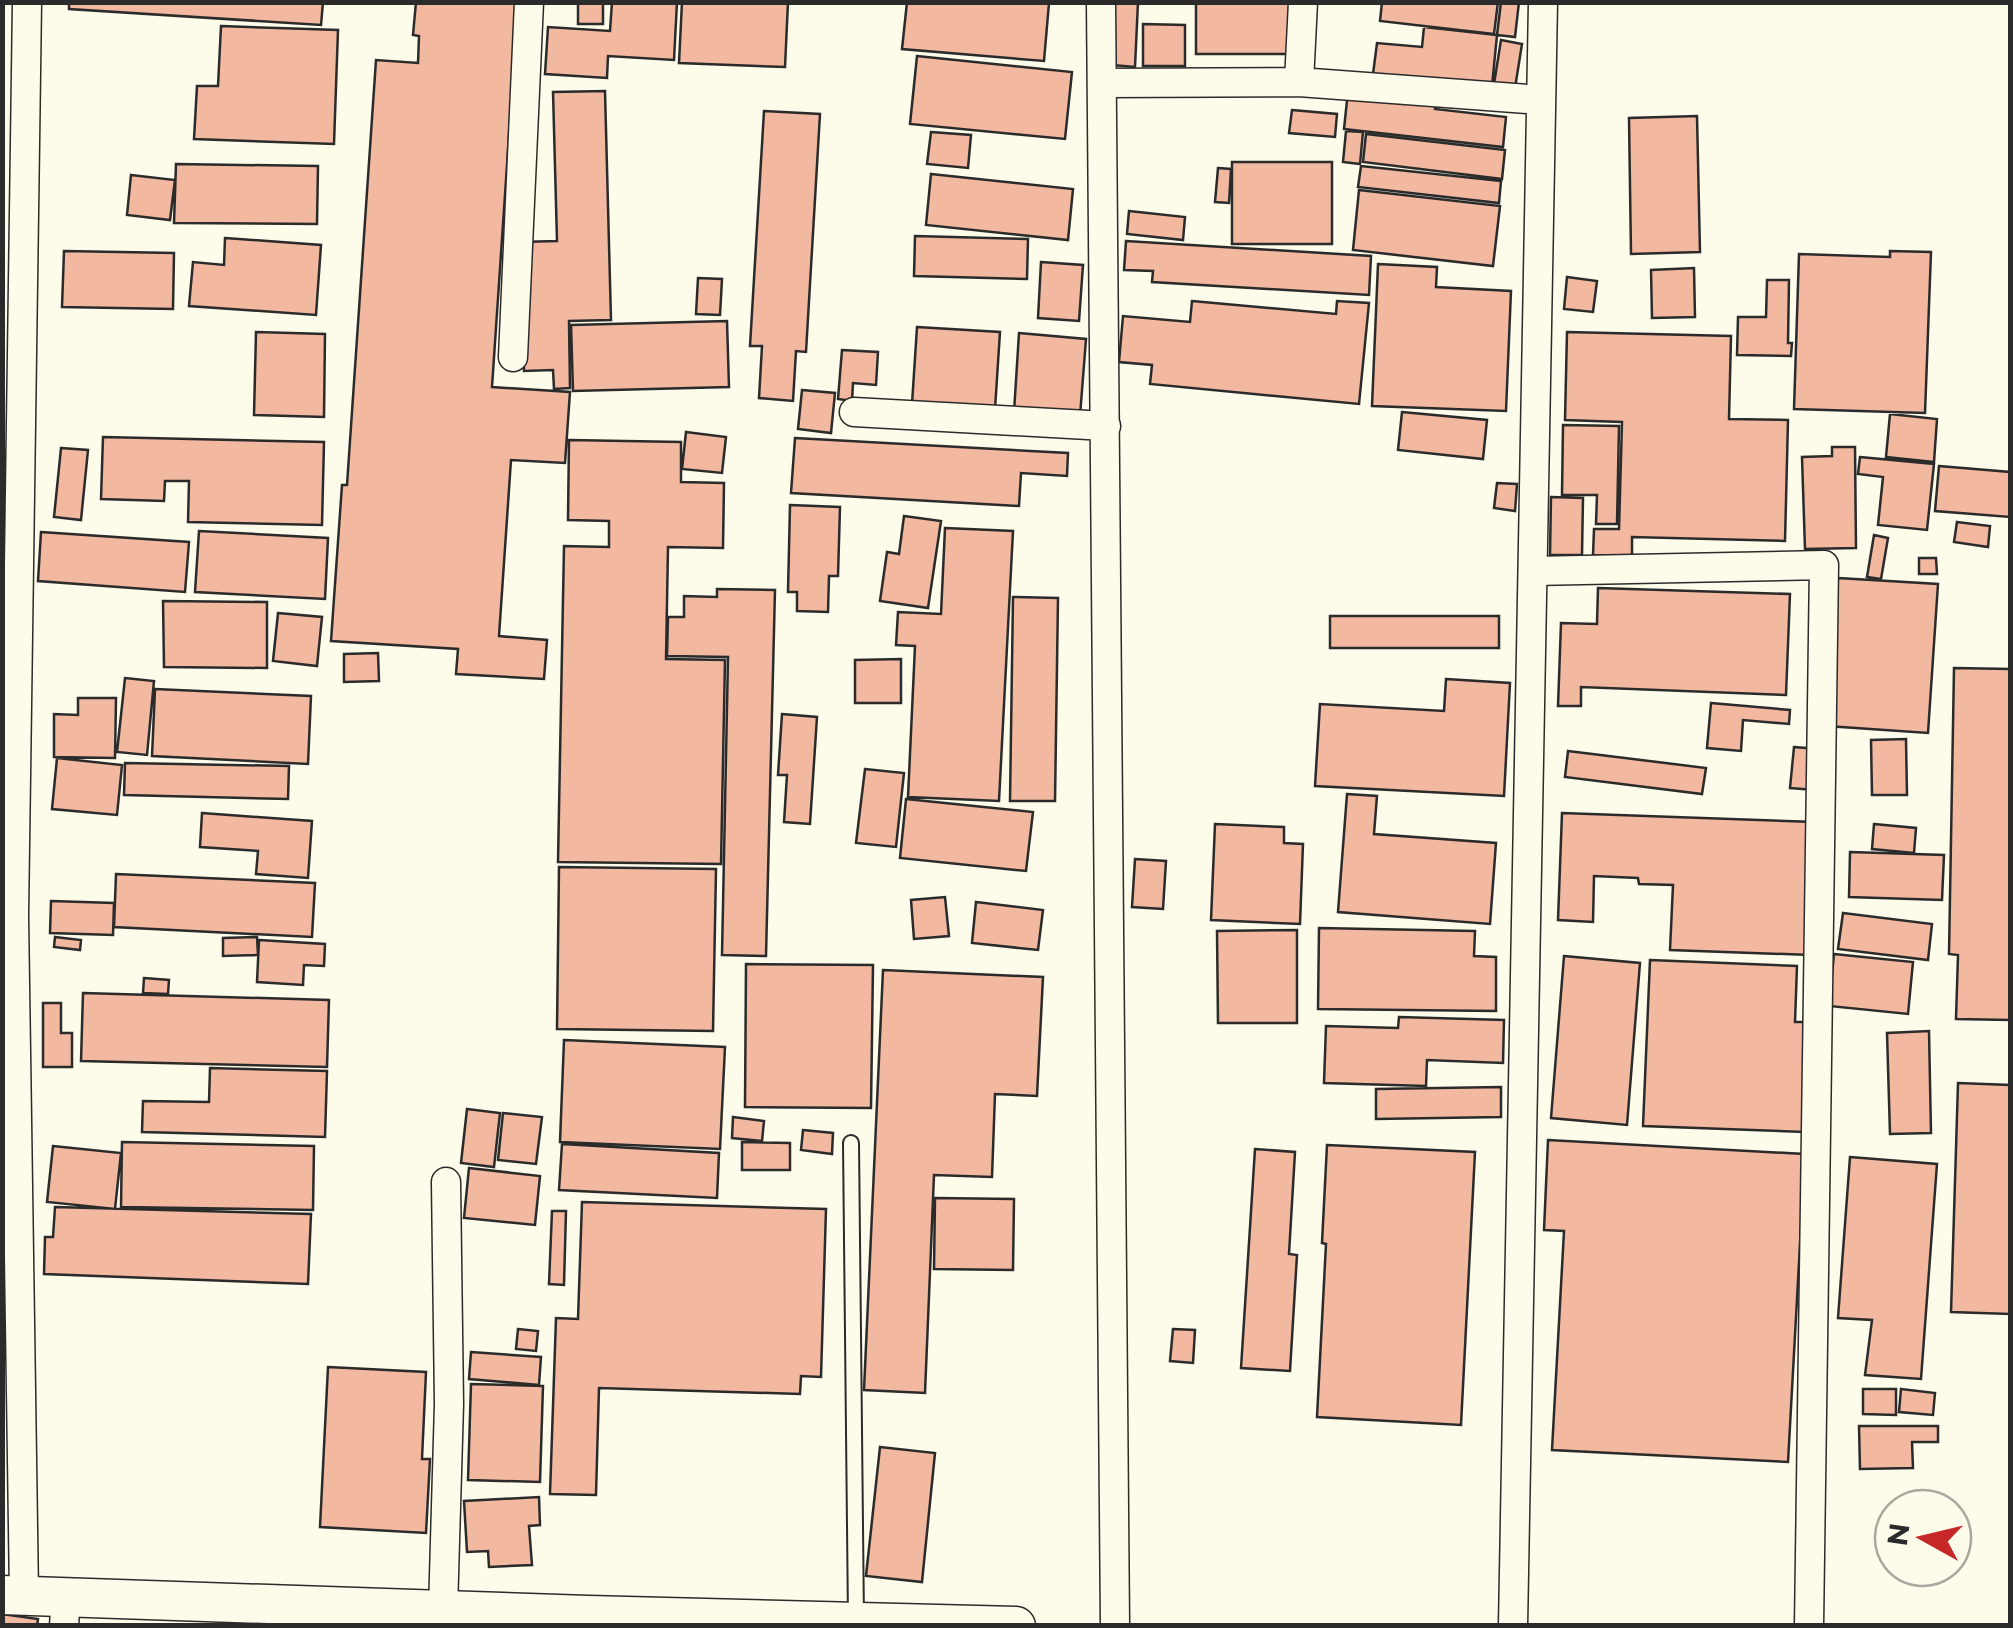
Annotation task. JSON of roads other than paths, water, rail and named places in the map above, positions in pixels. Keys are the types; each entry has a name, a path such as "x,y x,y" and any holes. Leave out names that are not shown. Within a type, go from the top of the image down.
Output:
{"main road":[{"path":"13,1595 65,1611 264,1614 443,1610 1016,1626"}],"street":[{"path":"13,1595 14,916 28,2"},
{"path":"513,356 529,2"},
{"path":"1101,2 1115,1626"},
{"path":"1299,82 1303,2"},
{"path":"1513,1626 1543,2"},
{"path":"1103,83 1299,82 1541,100"},
{"path":"854,412 1106,426"},
{"path":"1532,570 1824,566 1809,1626"},
{"path":"443,1610 449,1404 446,1182"}],"lane":[{"path":"851,1143 864,1623"}]}
